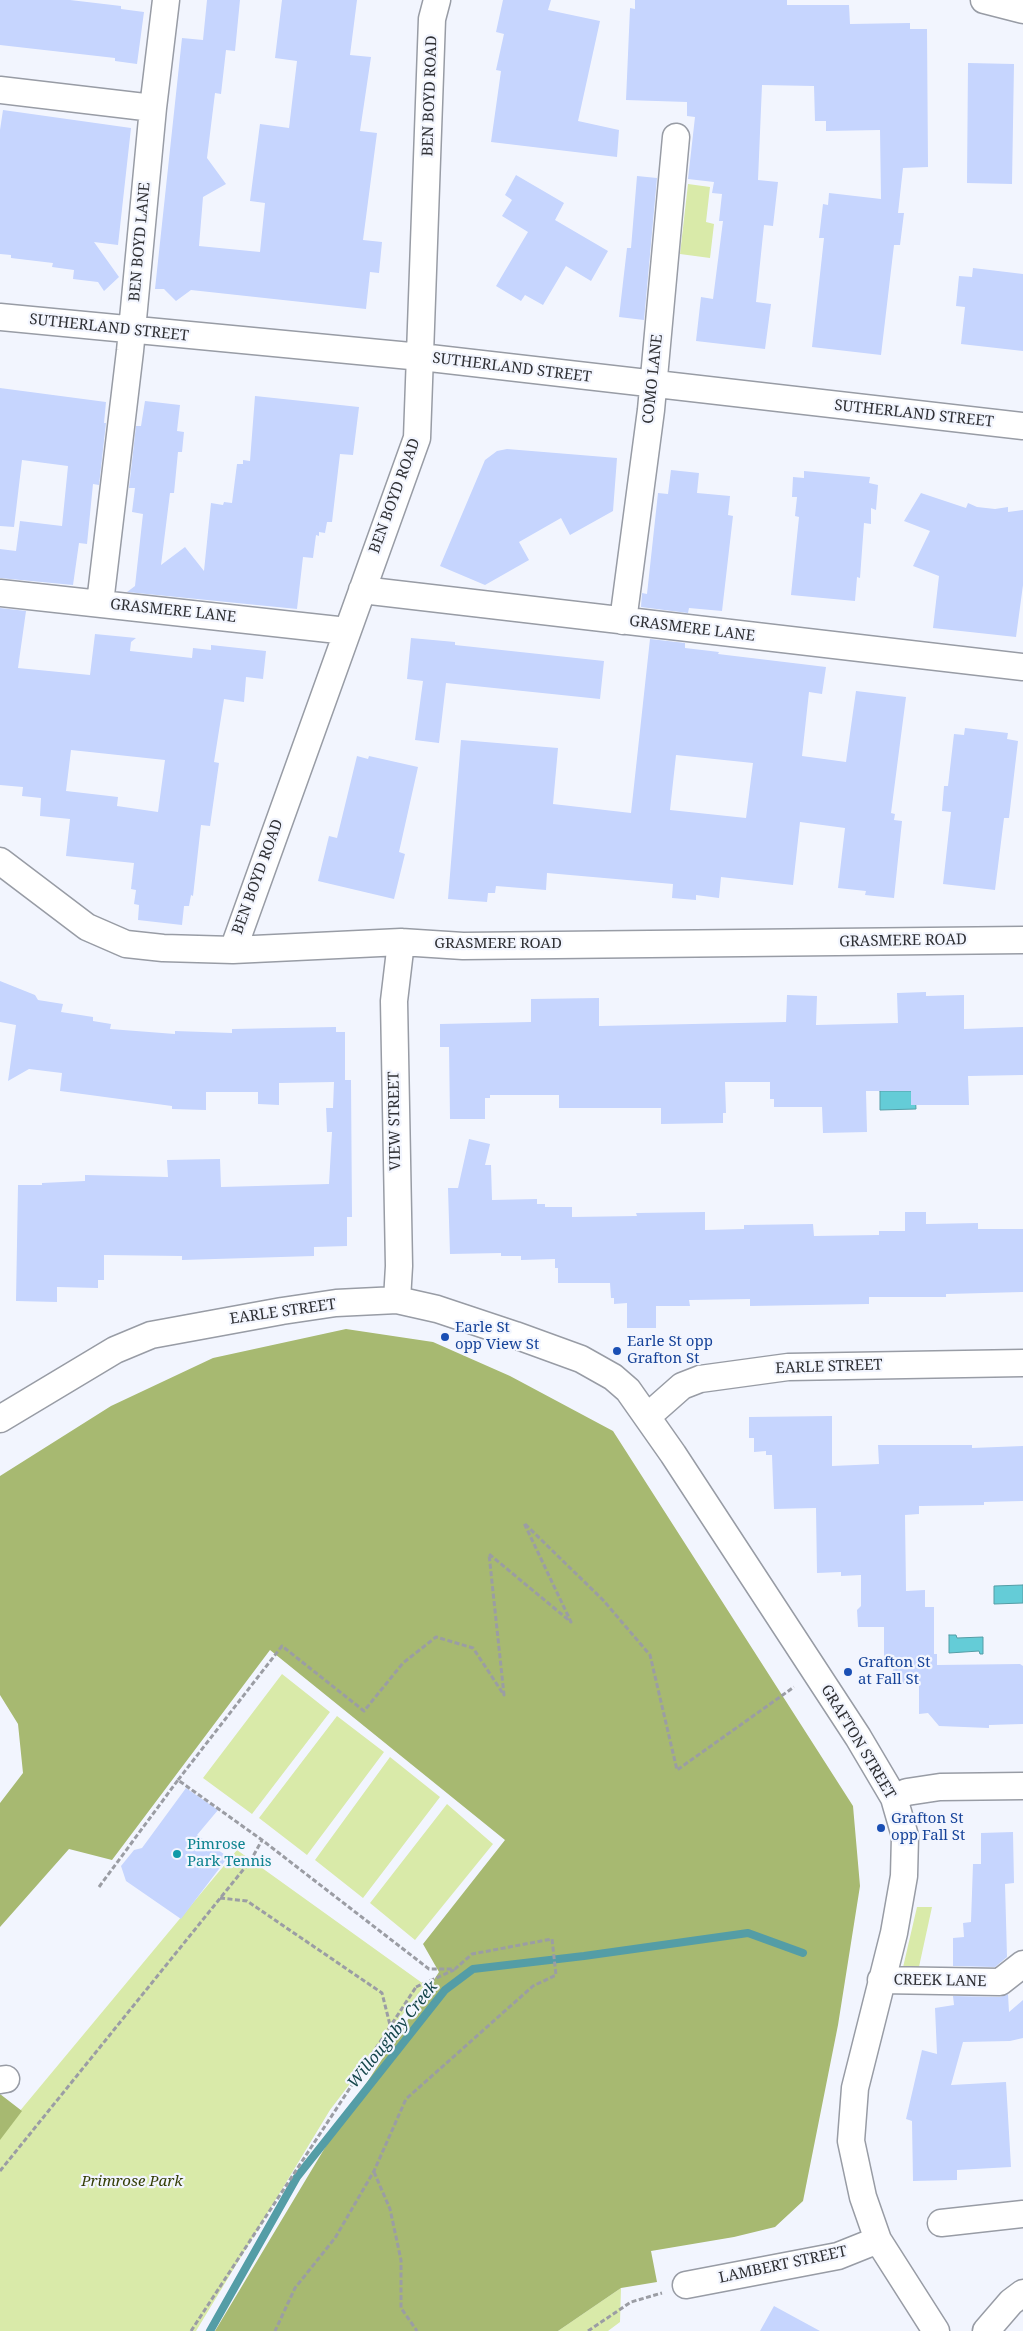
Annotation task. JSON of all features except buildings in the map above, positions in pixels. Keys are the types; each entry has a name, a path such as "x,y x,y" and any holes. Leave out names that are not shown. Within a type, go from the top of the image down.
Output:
{"street":[{"name":"BEN BOYD LANE","path":"100,603 132,331 153,108 166,0"},
{"path":"984,0 1023,10"},
{"name":"BEN BOYD ROAD","path":"233,950 418,438 432,6"},
{"path":"0,90 153,108"},
{"name":"COMO LANE","path":"623,621 653,385 676,136"},
{"name":"SUTHERLAND STREET","path":"0,317 421,357 1023,426"},
{"name":"GRASMERE LANE","path":"362,590 1023,667"},
{"name":"GRASMERE LANE","path":"0,593 347,631"},
{"name":"GRASMERE ROAD","path":"0,861 87,928 126,944 163,948 233,950 401,942 463,946 1023,940"},
{"name":"VIEW STREET","path":"397,1300 399,1266 394,1002 401,942"},
{"name":"EARLE STREET","path":"0,1419 115,1350 151,1335 282,1310 336,1303 397,1300 515,1334 580,1359"},
{"name":"GRAFTON STREET","path":"580,1359 613,1377 628,1390 648,1416 863,1745 894,1798 905,1836 905,1858 900,1901 855,2088 851,2141 863,2197 878,2240 936,2331"},
{"name":"EARLE STREET","path":"648,1416 682,1386 700,1379 788,1367 1023,1362"},
{"path":"894,1798 907,1792 940,1787 1023,1786"},
{"name":"CREEK LANE","path":"881,1980 1000,1982 1023,1964"},
{"path":"941,2223 1023,2214"},
{"name":"LAMBERT STREET","path":"686,2285 838,2256 878,2240"},
{"path":"986,2331 1011,2302 1023,2293"}],"path":[{"path":"100,1887 178,1780 282,1646 364,1711 404,1663 436,1636 473,1648 504,1695 489,1554 571,1622 524,1523 603,1600 650,1655 676,1770 815,1672"},
{"path":"178,1780 262,1840 429,1969 455,1969"},
{"path":"0,2171 251,1860 262,1840"},
{"path":"220,1898 248,1901 382,1993 390,2025"},
{"path":"190,2331 416,1987 455,1969 472,1954 552,1939 556,1975 533,1986 406,2099 374,2171 335,2238 294,2288 275,2331"},
{"path":"374,2171 390,2209 402,2260 401,2308 417,2331"},
{"path":"588,2331 631,2302 686,2285"}],"green space":[{"path":"688,184 710,187 706,222 714,224 710,258 680,254"},
{"path":"346,1329 433,1342 510,1376 613,1431 853,1806 860,1886 838,2025 803,2201 775,2227 734,2237 651,2251 657,2282 621,2288 558,2331 215,2331 332,2136 439,1972 423,1944 505,1840 270,1650 112,1860 69,1849 0,1927 0,1803 23,1773 18,1724 0,1695 0,1476 111,1406 213,1358"},
{"path":"282,1674 330,1712 252,1814 203,1778"},
{"path":"337,1716 384,1752 307,1855 259,1818"},
{"path":"390,1757 440,1797 363,1898 315,1860"},
{"path":"447,1804 493,1844 415,1940 370,1903"},
{"name":"Primrose Park","path":"237,1850 425,1985 330,2110 196,2331 0,2331 0,2110 14,2118"},
{"path":"917,1907 932,1907 917,1976 901,1976"},
{"path":"0,2094 22,2111 0,2140"},
{"path":"621,2288 620,2322 608,2331 558,2331"}],"water":[{"path":"880,1091 915,1091 916,1109 880,1110"},
{"path":"1023,1585 1023,1603 994,1604 994,1586"},
{"path":"949,1635 956,1635 957,1638 983,1637 983,1654 980,1654 979,1651 949,1653"}],"waterway":[{"name":"Willoughby Creek","path":"210,2331 297,2177 445,1990 473,1969 584,1956 748,1933 803,1953"}],"place":[{"name":"Earle St opp View St","path":"445,1337"},
{"name":"Earle St opp Grafton St","path":"617,1351"},
{"name":"Grafton St at Fall St","path":"848,1672"},
{"name":"Grafton St opp Fall St","path":"881,1828"},
{"name":"Pimrose Park Tennis","path":"177,1854"}]}
